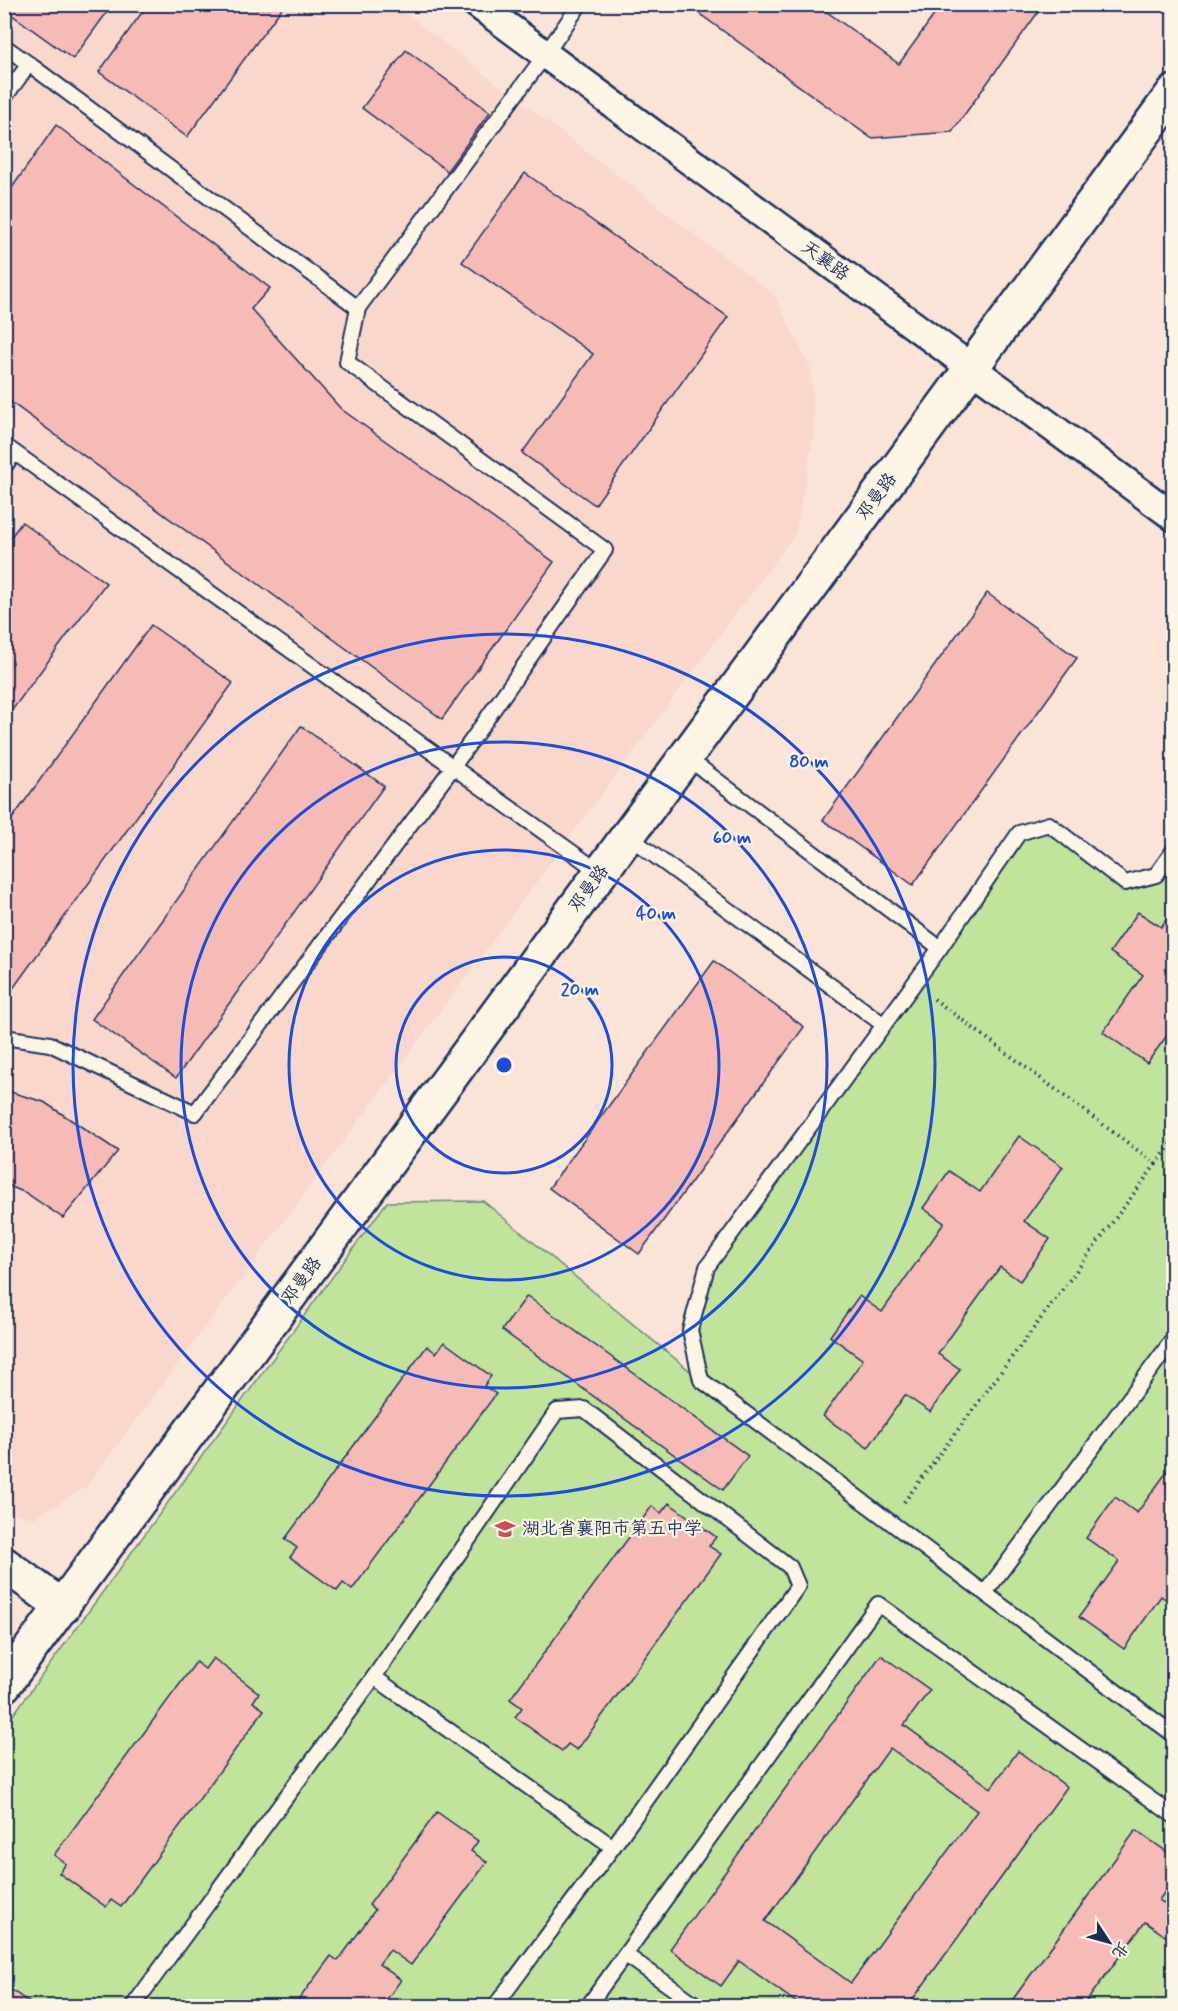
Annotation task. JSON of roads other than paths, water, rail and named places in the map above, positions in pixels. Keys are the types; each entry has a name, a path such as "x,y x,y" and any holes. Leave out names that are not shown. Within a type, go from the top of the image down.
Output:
{"street":[{"name":"天襄路","path":"477,4 1173,517"},
{"name":"邓曼路","path":"4,1685 1173,92"},
{"path":"4,1564 63,1607"}],"lane":[{"path":"4,1037 50,1044 195,1113 453,768 605,550 347,362 358,308 546,55 580,4"},
{"path":"4,46 358,308"},
{"path":"4,98 29,64"},
{"path":"4,467 10,449 601,873"},
{"path":"686,757 940,948"},
{"path":"1173,850 1156,875 1125,883 1049,824 1019,832 940,948 707,1267 690,1330 701,1380 1173,1735"},
{"path":"628,836 884,1025"},
{"path":"985,1593 1173,1338"},
{"path":"133,2007 374,1677 557,1411 584,1409 790,1567 798,1586 613,1847 495,2007"},
{"path":"588,2007 878,1604 1173,1816"},
{"path":"374,1677 613,1847"},
{"path":"626,1955 698,2007"}],"place":[{"name":"湖北省襄阳市第五中学","path":"505,1529"}]}
